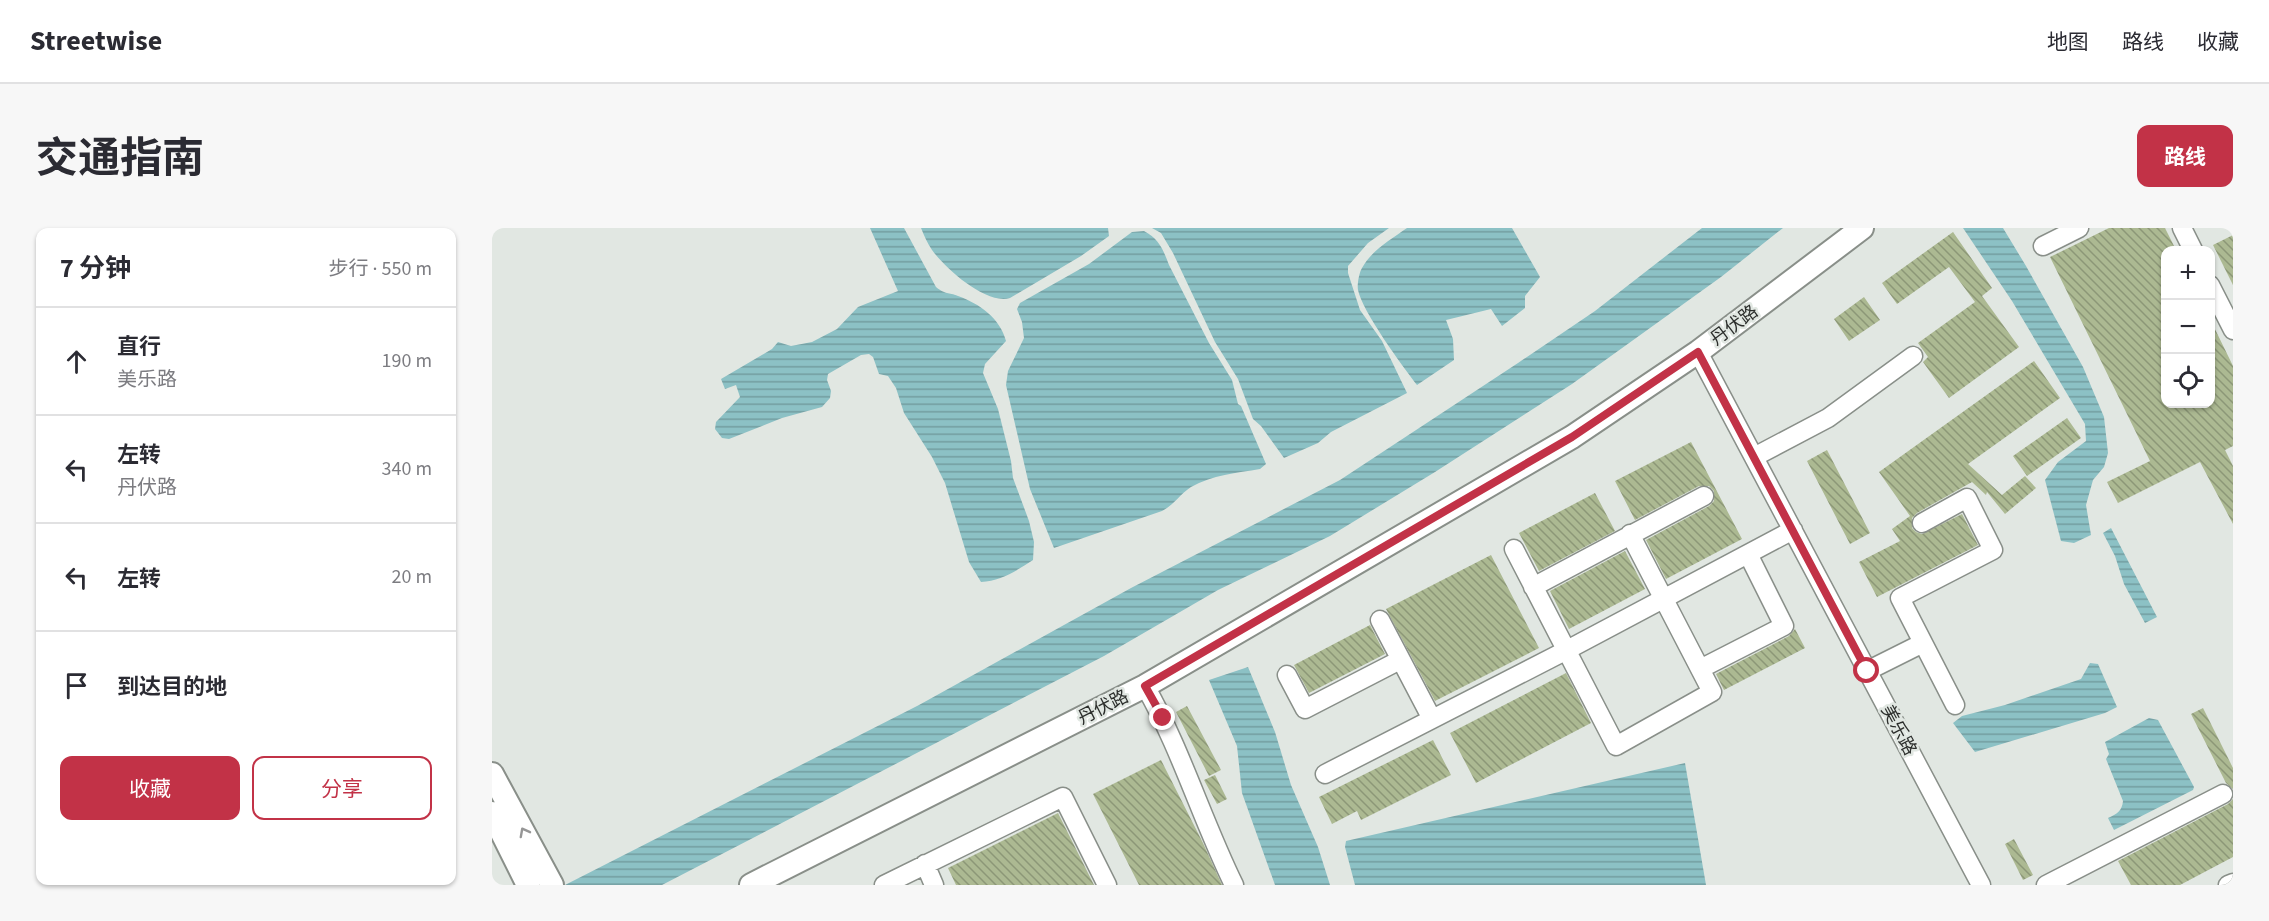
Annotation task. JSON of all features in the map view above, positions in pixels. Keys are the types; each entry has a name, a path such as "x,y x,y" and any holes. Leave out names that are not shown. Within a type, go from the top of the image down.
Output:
{"main road":[{"name":"丹伏路","path":"751,885 1145,686 1572,437 1698,352 1862,228"},
{"path":"492,774 552,884"},
{"path":"492,813 528,885"}],"street":[{"path":"2043,246 2079,228"},
{"path":"2182,228 2191,246"},
{"path":"2215,293 2233,330"},
{"name":"美乐路","path":"1698,352 1981,885"},
{"path":"1754,457 1828,418 1913,356"},
{"path":"1533,587 1704,496"},
{"path":"1922,523 1967,498 1993,550 1900,598 1955,705"},
{"path":"1325,774 1567,650 1793,530"},
{"path":"1514,549 1616,746 1712,692 1630,534"},
{"path":"1700,669 1784,626 1748,554"},
{"path":"1380,620 1432,719"},
{"path":"1867,671 1923,643"},
{"path":"1287,675 1305,709 1401,660"},
{"path":"1145,686 1163,718 1212,840 1234,885"},
{"path":"2046,885 2223,794"},
{"path":"884,885 1063,797 1107,885"},
{"path":"925,864 934,885"},
{"path":"2229,885 2233,883"}],"water":[{"path":"870,228 904,228 936,287 966,299 981,308 994,319 1003,333 1006,341 985,364 983,373 998,409 1013,478 1034,542 1033,560 1002,578 981,582 969,562 945,483 932,457 904,413 896,388 888,376 879,374 873,357 869,354 861,355 828,374 830,398 822,407 782,418 729,439 722,438 715,429 716,422 740,397 736,385 725,389 721,379 772,349 778,342 791,346 812,342 837,329 858,307 898,291"},
{"path":"921,228 1108,228 1109,236 1081,256 1010,298 1000,299 978,291 967,284 932,250"},
{"path":"1152,228 1389,228 1368,243 1348,266 1348,273 1360,310 1382,341 1407,393 1331,432 1318,443 1284,458 1261,426 1253,419 1238,379 1215,342 1173,253 1161,233"},
{"path":"1407,228 1512,228 1540,277 1525,296 1525,308 1502,326 1491,309 1446,320 1453,339 1454,360 1417,385 1375,325 1361,299 1358,288 1360,273 1366,262 1382,246"},
{"path":"1702,228 1783,228 1721,277 1572,384 1330,536 1218,590 1104,656 662,885 565,885 919,705 1131,588 1340,480 1595,311"},
{"path":"1963,228 2003,228 2083,367 2104,417 2108,453 2104,467 2093,480 2086,505 2091,535 2074,543 2061,541 2045,480 2058,462 2086,441 2085,424 2012,301"},
{"path":"1144,231 1160,245 1209,343 1232,380 1238,404 1241,406 1266,464 1260,469 1225,475 1199,483 1162,511 1054,548 1030,489 1006,385 1008,371 1024,338 1022,322 1017,309 1020,303 1089,264 1132,232"},
{"path":"2111,528 2157,617 2145,623 2124,584 2115,556 2103,533"},
{"path":"2090,663 2098,664 2117,707 2105,713 1975,752 1953,723 1962,716 2005,705 2081,679"},
{"path":"1248,667 1275,732 1291,785 1318,847 1330,885 1275,885 1242,793 1237,746 1209,680"},
{"path":"2149,718 2158,720 2194,787 2193,790 2114,830 2108,818 2118,812 2123,801 2106,759 2109,754 2105,742"},
{"path":"1685,763 1706,885 1355,885 1345,847 1346,841"}],"building":[{"path":"2109,228 2165,228 2174,246 2161,246 2161,408 2215,408 2215,329 2233,366 2233,446 2225,450 2233,466 2233,524 2200,462 2118,503 2107,482 2150,461 2050,257"},
{"path":"1953,232 1992,288 1982,296 2019,347 1949,398 1923,362 1928,357 1918,343 1975,302 1949,267 1897,304 1882,283"},
{"path":"2233,235 2233,285 2215,246 2213,245"},
{"path":"1864,297 1880,320 1849,341 1834,319"},
{"path":"2034,361 2060,398 1968,464 2002,495 2025,476 2036,488 2005,514 1987,492 1986,495 1972,482 1917,513 1912,518 1912,528 1922,534 1962,514 1978,545 1877,597 1859,562 1900,541 1892,529 1910,516 1879,472"},
{"path":"2067,418 2081,438 2027,476 2013,456"},
{"path":"1691,442 1742,539 1666,579 1646,540 1709,506 1714,501 1714,491 1709,486 1699,486 1635,520 1615,481"},
{"path":"1827,450 1870,533 1850,544 1807,461"},
{"path":"1595,493 1615,531 1539,571 1519,533"},
{"path":"1625,551 1645,589 1569,629 1550,591"},
{"path":"1491,555 1539,648 1435,701 1386,609"},
{"path":"1370,625 1385,654 1309,693 1294,665"},
{"path":"1795,629 1805,648 1724,690 1716,674 1789,636"},
{"path":"1566,673 1591,723 1476,783 1450,733"},
{"path":"1187,706 1221,770 1209,776 1176,712"},
{"path":"2203,708 2233,768 2233,789 2226,783 2191,714"},
{"path":"1433,740 1451,775 1361,820 1357,811 1332,824 1319,797"},
{"path":"1161,760 1222,885 1139,885 1093,794"},
{"path":"1215,775 1227,799 1217,804 1204,780"},
{"path":"2233,799 2233,857 2180,885 2131,885 2118,861 2228,804"},
{"path":"1058,813 1094,885 956,885 948,868"},
{"path":"2014,839 2033,875 2023,880 2005,844"}],"route":[{"path":"1163,718 1145,686 1572,437 1698,352 1867,671"}]}
